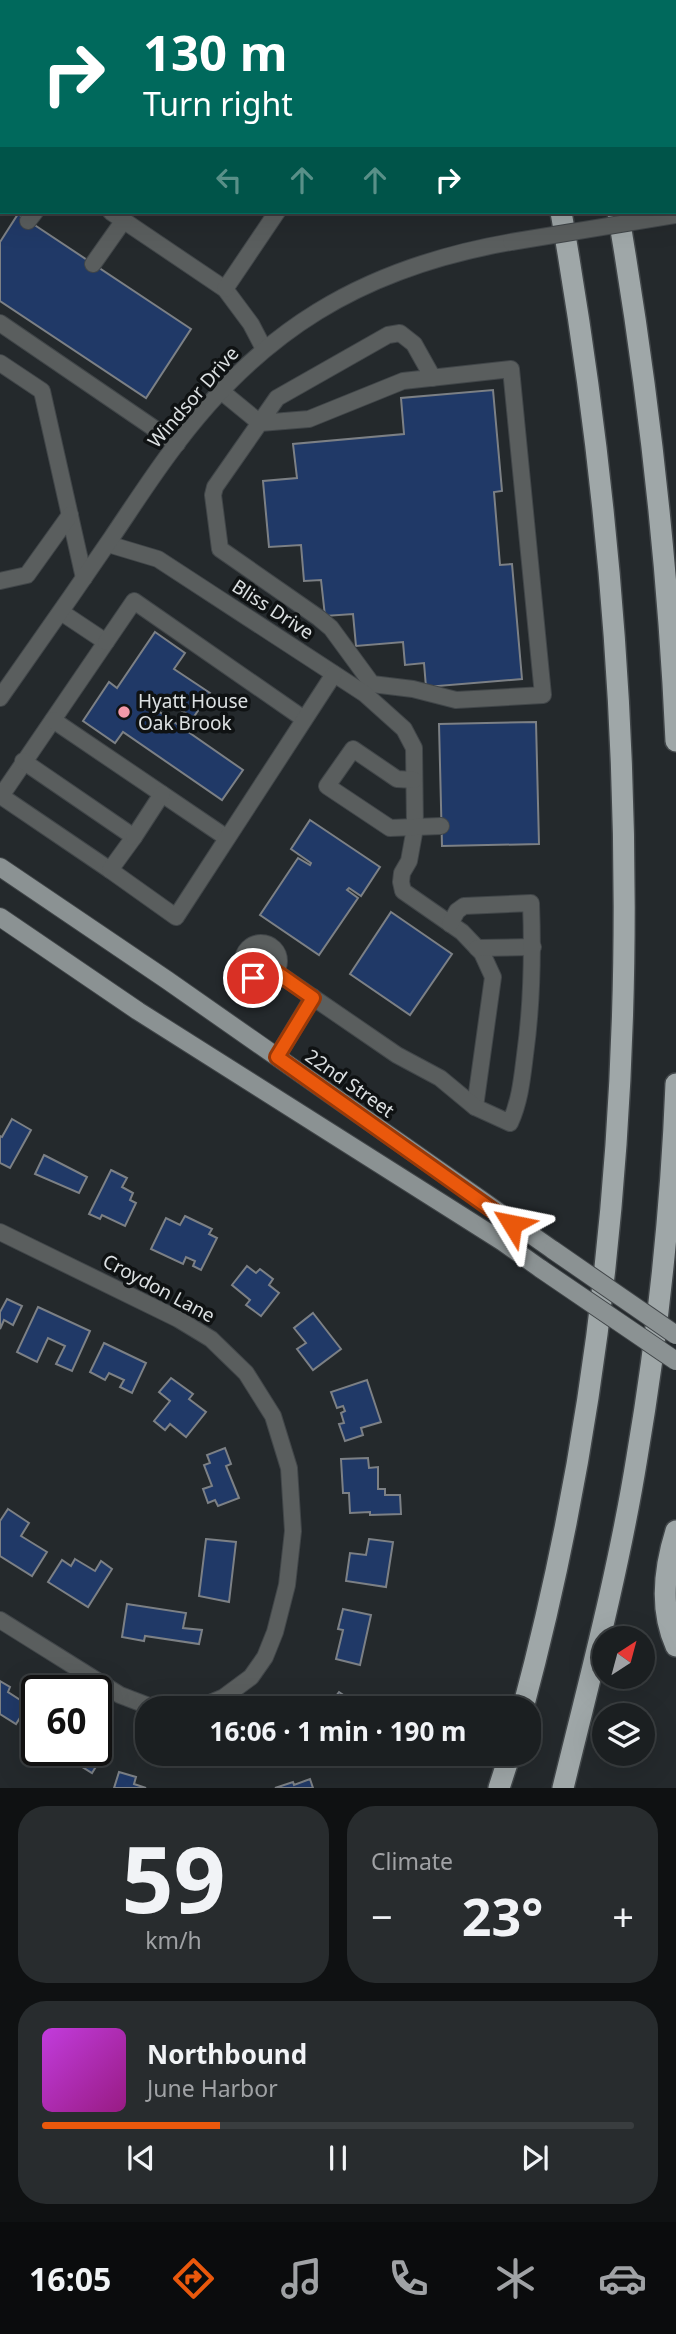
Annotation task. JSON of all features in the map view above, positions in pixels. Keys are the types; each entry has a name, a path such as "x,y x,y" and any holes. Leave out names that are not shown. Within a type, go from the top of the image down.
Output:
{"highway":[{"path":"526,1696 561,1550 591,1381 612,1209 621,1046 623,842 614,628 590,398 561,214"},
{"path":"618,214 645,387 665,566 676,741"},
{"path":"563,1788 600,1639 639,1447 663,1266 676,1084"},
{"path":"675,1536 664,1592 665,1612 676,1646"},
{"path":"499,1788 505,1766"}],"main road":[{"name":"22nd Street","path":"0,867 676,1335"},
{"path":"0,917 138,1011 541,1269 676,1361"}],"street":[{"path":"225,289 276,214"},
{"name":"Windsor Drive","path":"0,698 177,443 221,391 264,349 322,308 370,282 444,256 511,242 676,215"},
{"path":"93,264 117,216 225,289 251,324 264,349"},
{"path":"0,323 177,443"},
{"path":"221,391 260,423 309,419 403,381 433,378 511,369 543,695 456,700 413,689 369,689 331,628 220,549 213,495 215,487 260,423 277,398 388,335 400,332 414,345 433,378"},
{"path":"0,363 42,391 84,578"},
{"path":"0,581 27,575 70,515"},
{"name":"Bliss Drive","path":"107,544 158,559 334,674 369,689 404,729 414,748 414,780"},
{"path":"304,719 134,601 1,796 176,917 334,674"},
{"path":"61,612 106,642"},
{"path":"53,720 227,838"},
{"path":"441,826 415,828 390,828 327,786 353,749 397,779 414,780 415,828 409,861 402,873 403,891 450,924 477,948 493,977 475,1107"},
{"path":"23,761 134,837"},
{"path":"110,870 162,794"},
{"path":"276,972 397,1055 440,1078 475,1107 510,1123 519,1104 529,1022 533,947 531,903 464,906 457,911 450,924"},
{"path":"477,948 533,947"},
{"path":"277,1057 313,998"},
{"name":"Croydon Lane","path":"0,1232 202,1333 224,1350 246,1373 273,1416 289,1468 293,1531 287,1584 275,1632 265,1657 251,1677 225,1696"},
{"path":"0,1620 120,1695 135,1701"}],"building":[{"path":"18,214 191,329 146,398 0,301 0,242"},
{"path":"493,390 502,491 494,492 500,565 512,564 522,679 426,687 424,663 405,665 403,642 356,646 353,614 325,616 321,580 304,581 301,545 269,547 263,481 297,478 293,444 404,434 401,398"},
{"name":"Hyatt House Oak Brook","path":"155,632 185,653 174,669 210,693 193,718 159,695 151,706 243,770 222,800 123,732 115,743 83,721 109,682 117,688"},
{"path":"536,722 539,844 442,846 439,724"},
{"path":"310,820 380,867 361,896 349,888 347,890 358,898 319,955 260,915 298,858 310,865 311,863 291,849"},
{"path":"391,912 452,954 410,1015 350,974"},
{"path":"12,1119 31,1130 10,1168 0,1163 0,1136 2,1137"},
{"path":"44,1155 87,1177 79,1193 35,1174"},
{"path":"111,1170 127,1178 122,1187 133,1193 130,1200 136,1203 125,1226 102,1215 100,1219 89,1214"},
{"path":"185,1216 212,1229 209,1234 217,1238 201,1270 193,1266 195,1261 186,1257 183,1264 151,1249 166,1218 180,1225"},
{"path":"247,1266 256,1273 260,1269 273,1279 269,1285 279,1293 261,1316 246,1305 250,1300 232,1285"},
{"path":"7,1299 22,1306 13,1325 4,1320 0,1329 0,1312"},
{"path":"38,1307 90,1331 72,1371 56,1364 65,1346 48,1338 37,1362 17,1352"},
{"path":"313,1313 341,1349 313,1370 297,1349 306,1343 294,1328"},
{"path":"104,1343 146,1363 132,1393 120,1387 124,1380 109,1373 105,1380 90,1372"},
{"path":"171,1378 193,1394 189,1399 206,1412 186,1437 170,1424 165,1430 154,1421 170,1401 159,1392"},
{"path":"367,1380 381,1422 361,1428 363,1435 345,1441 339,1424 344,1423 341,1413 345,1411 343,1406 337,1408 331,1392"},
{"path":"225,1448 231,1464 226,1466 239,1498 218,1506 215,1500 208,1503 203,1489 212,1486 204,1465 210,1463 207,1455"},
{"path":"368,1458 369,1468 378,1467 378,1489 385,1489 385,1495 400,1495 401,1514 350,1513 349,1493 343,1493 341,1459"},
{"path":"8,1509 29,1523 21,1536 47,1552 32,1576 0,1556 0,1521"},
{"path":"206,1539 236,1542 229,1602 199,1596"},
{"path":"369,1539 393,1542 386,1587 346,1581 350,1553 366,1555"},
{"path":"75,1559 95,1571 101,1561 112,1569 88,1607 48,1582 62,1560 71,1566"},
{"path":"127,1604 186,1613 183,1628 202,1630 199,1644 145,1636 144,1641 122,1637"},
{"path":"343,1609 371,1615 360,1665 336,1659 343,1630 338,1629"},
{"path":"0,1681 10,1687 8,1692 21,1700 21,1716 16,1724 0,1714"},
{"path":"81,1766 96,1766 92,1773"},
{"path":"119,1772 136,1777 134,1784 146,1788 114,1788"},
{"path":"310,1779 313,1788 275,1788 293,1782 294,1785"}],"place":[{"name":"Hyatt House Oak Brook","path":"124,712"}],"route":[{"path":"253,978 266,979 276,972 313,998 277,1057 512,1224"}]}
